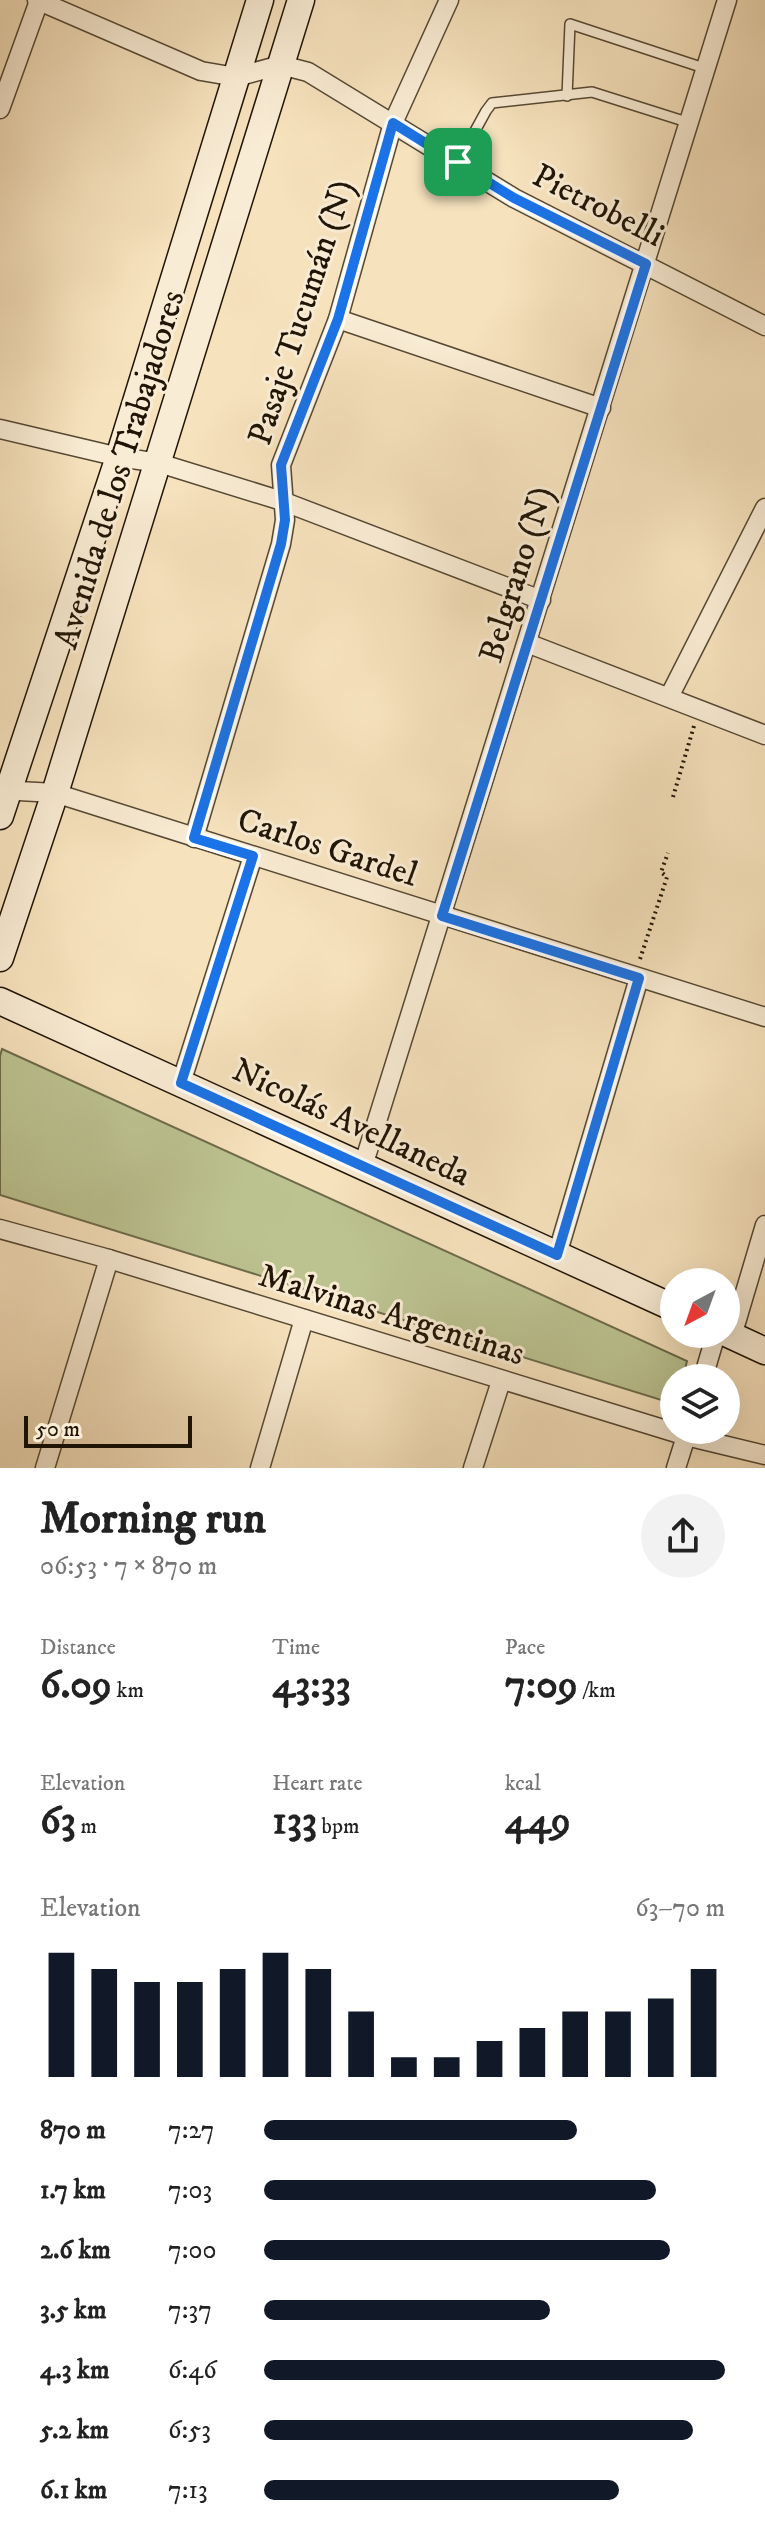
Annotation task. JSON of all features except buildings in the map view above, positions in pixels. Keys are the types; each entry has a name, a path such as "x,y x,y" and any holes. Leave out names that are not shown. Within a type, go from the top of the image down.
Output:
{"street":[{"path":"0,109 38,0 201,71 236,77 281,65"},
{"name":"Avenida de los Trabajadores","path":"3,799 119,457 260,0"},
{"name":"Avenida de los Trabajadores","path":"0,958 159,463 301,0"},
{"name":"Pasaje Tucumán (N)","path":"194,838 281,544 285,520 281,465 338,319 393,123 449,0"},
{"name":"Belgrano (N)","path":"363,1166 727,0"},
{"name":"Pietrobelli","path":"281,65 308,72 514,198 765,326"},
{"path":"338,319 601,408"},
{"path":"0,429 119,457 159,463 282,501 541,600"},
{"path":"669,697 765,508"},
{"path":"527,643 765,735"},
{"name":"Carlos Gardel","path":"3,799 55,793 765,1017"},
{"path":"181,1083 253,856"},
{"path":"557,1255 636,977"},
{"name":"Nicolás Avellaneda","path":"0,1001 660,1302"},
{"path":"740,1292 765,1225"},
{"name":"Malvinas Argentinas","path":"0,1229 109,1259 501,1381 660,1425"},
{"path":"45,1468 109,1259"},
{"path":"260,1468 304,1319"},
{"path":"740,1341 765,1351"},
{"path":"473,1468 501,1381"},
{"path":"676,1468 684,1444"},
{"name":"Malvinas Argentinas","path":"726,1444 765,1455"}],"lane":[{"path":"567,96 570,24 707,69"},
{"path":"458,162 492,103 592,92 690,123"}],"path":[{"path":"673,797 700,709"},
{"path":"636,977 667,877 661,872 668,853"}],"green space":[{"path":"2,1049 687,1361 686,1364 660,1364 660,1400 0,1195"}],"route":[{"path":"393,123 458,162 514,198 646,264 442,916 639,978 557,1255 181,1083 253,856 194,838 281,544 285,520 281,465 338,319 393,123"}]}
